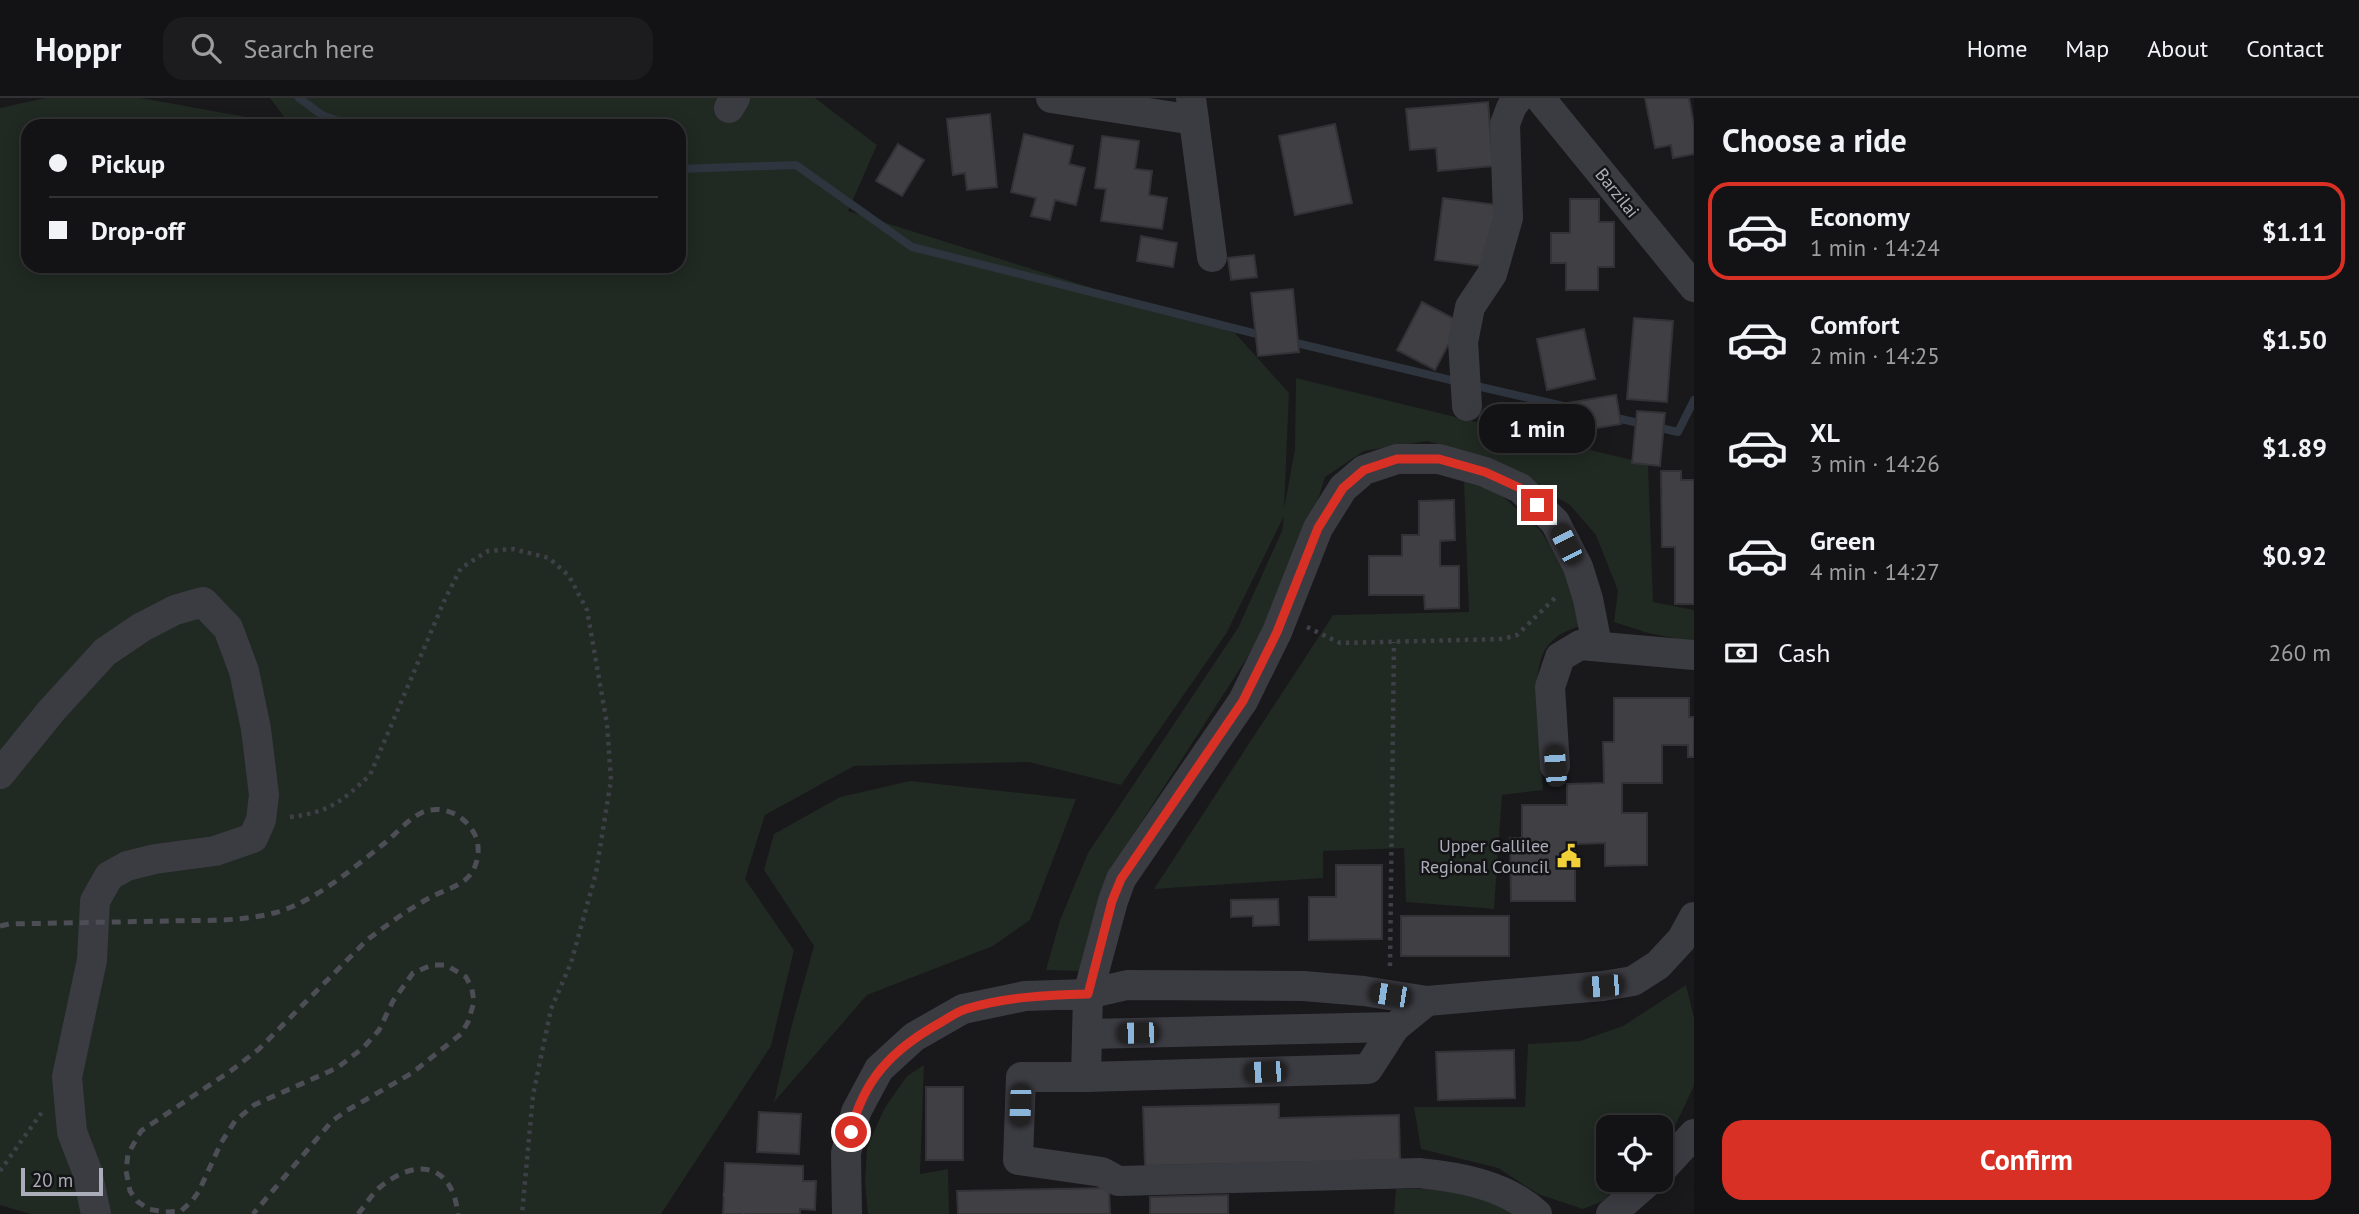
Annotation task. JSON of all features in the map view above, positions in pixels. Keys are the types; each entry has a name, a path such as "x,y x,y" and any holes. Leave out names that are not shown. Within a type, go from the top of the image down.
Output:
{"street":[{"path":"1051,98 1193,109 1213,257"},
{"path":"1466,406 1463,342 1470,307 1492,274 1508,218 1506,124 1511,108 1518,98"},
{"name":"Barzilai","path":"1540,98 1694,287"},
{"path":"1565,98 1572,138"},
{"path":"1086,1077 1088,994 1112,901 1121,879 1243,701 1283,616 1318,528 1343,488 1364,470 1397,459 1439,459 1485,472 1520,488 1555,522 1578,567 1588,599 1597,645"},
{"path":"0,774 52,710 105,652 142,627 175,610 203,602 228,628 244,671 256,729 264,795 261,820 253,838 215,851 155,859 127,866 109,876 95,901 92,960 67,1077 72,1132 87,1171 96,1214"},
{"path":"1555,766 1549,687 1560,657 1580,645 1694,655"},
{"path":"847,1214 846,1153 856,1112 879,1069 914,1037 964,1009 1025,996 1088,994 1127,985 1303,986 1427,1001 1603,986 1633,981 1658,965 1690,936"},
{"path":"1427,1001 1395,1027 1368,1069 1021,1077 1018,1160 1102,1172 1118,1181 1419,1173 1457,1177 1493,1188 1528,1205 1537,1214"},
{"path":"1087,1034 1395,1027"},
{"path":"1673,1157 1694,1134"},
{"path":"1611,1214 1636,1192"}],"path":[{"path":"261,820 317,813 347,797 370,775 445,599 461,568 488,551 513,549 549,558 569,576 587,610 607,724 611,780 596,873 571,963 551,1009 533,1095 522,1214"},
{"path":"1283,616 1340,643 1503,639 1517,635 1555,598 1588,599"},
{"path":"1390,995 1394,642"},
{"path":"0,1171 67,1077"},
{"path":"724,1193 746,1214"}],"shaded area":[{"path":"45,98 141,98 257,119 21,119 21,273 686,273 686,119 286,119 270,98 815,98 877,145 848,211 1235,333 1289,393 1284,509 1295,449 1296,378 1648,464 1653,602 1694,610 1694,642 1648,633 1614,622 1618,591 1596,535 1570,505 1488,458 1427,441 1364,451 1325,477 1303,549 1263,633 1126,846 1079,971 1046,970 1060,920 1088,853 1238,628 1282,531 1284,516 1226,634 1121,785 1029,762 854,766 765,815 745,879 794,950 771,1046 661,1214 30,1214 0,1205 0,108"},
{"path":"1464,482 1497,491 1540,530 1570,574 1587,624 1556,637 1543,654 1537,682 1537,701 1543,790 1502,795 1494,909 1406,902 1404,848 1323,851 1323,878 1154,889 1333,615 1469,612"},
{"path":"910,781 1076,799 1030,920 993,946 867,995 774,1102 814,946 764,870 774,834 840,797"},
{"path":"1686,985 1694,1018 1694,1086 1673,1129 1673,1115 1596,1115 1596,1192 1612,1192 1603,1201 1583,1209 1538,1194 1498,1168 1421,1149 1414,1107 1525,1107 1528,1044 1580,1041 1623,1026"},
{"path":"924,1065 920,1174 948,1169 949,1214 868,1214 865,1182 867,1148 884,1109 907,1076"},
{"path":"1396,1189 1457,1189 1520,1214 1394,1214"}],"building":[{"path":"1645,98 1689,98 1694,126 1694,154 1673,158 1671,145 1655,148"},
{"path":"1488,102 1493,166 1438,171 1436,148 1410,150 1406,109"},
{"path":"990,114 997,187 967,190 965,173 953,175 947,119"},
{"path":"1335,124 1352,203 1295,215 1279,136"},
{"path":"1024,134 1073,146 1069,164 1085,168 1076,205 1055,200 1050,220 1031,216 1036,198 1011,192"},
{"path":"1102,136 1139,141 1135,169 1152,171 1149,195 1167,198 1162,229 1101,221 1106,189 1095,188"},
{"path":"898,144 924,160 902,196 876,181"},
{"path":"1443,198 1498,205 1489,267 1435,260"},
{"path":"1570,199 1599,199 1599,222 1614,222 1614,267 1598,267 1598,290 1566,290 1566,263 1551,263 1551,233 1570,233"},
{"path":"1141,236 1177,243 1173,267 1137,261"},
{"path":"1254,255 1257,277 1231,280 1228,258"},
{"path":"1293,289 1299,352 1258,356 1251,293"},
{"path":"1422,302 1460,322 1435,370 1397,350"},
{"path":"1634,318 1673,321 1667,402 1627,399"},
{"path":"1584,329 1595,379 1547,390 1537,339"},
{"path":"1616,395 1621,424 1566,433 1561,404"},
{"path":"1637,411 1665,413 1660,466 1632,463"},
{"path":"1661,471 1681,471 1681,480 1694,480 1694,604 1675,604 1675,547 1662,547"},
{"path":"1454,500 1455,540 1440,541 1440,566 1459,566 1459,608 1425,609 1424,595 1369,595 1369,556 1402,556 1402,535 1419,535 1419,501"},
{"path":"1614,698 1689,698 1689,717 1694,717 1694,757 1688,757 1688,745 1662,745 1662,783 1622,783 1622,813 1647,813 1647,865 1605,866 1605,843 1575,844 1575,901 1511,901 1510,838 1522,838 1522,805 1567,805 1567,784 1604,783 1603,742 1614,742"},
{"path":"1336,865 1382,865 1382,939 1309,940 1309,897 1336,897"},
{"path":"1278,899 1279,925 1253,926 1253,916 1231,917 1231,900"},
{"path":"1401,916 1509,916 1509,956 1401,956"},
{"path":"1514,1050 1515,1098 1438,1100 1436,1052"},
{"path":"926,1087 963,1087 963,1160 926,1160"},
{"path":"1279,1104 1279,1118 1399,1115 1400,1160 1145,1166 1143,1107"},
{"path":"759,1112 801,1114 799,1154 757,1152"},
{"path":"725,1163 803,1166 803,1181 816,1181 815,1210 800,1209 800,1214 723,1214"},
{"path":"1109,1188 1110,1214 958,1214 957,1191"},
{"path":"1228,1195 1228,1214 1150,1214 1150,1197"}],"waterway":[{"path":"299,98 322,115 333,119"},
{"path":"686,169 796,165 912,247 1265,336"},
{"path":"1288,341 1459,382"},
{"path":"1472,385 1572,408"},
{"path":"1656,427 1678,432 1694,400"},
{"path":"1612,417 1643,424"}],"railway":[{"path":"0,926 221,920 261,916 289,908 319,893 423,812 446,811 454,813 466,822 475,835 478,850 475,866 466,879 416,906 367,940 259,1049 141,1131 128,1154 126,1171 130,1191 137,1201 148,1209 181,1211 199,1191 221,1143 235,1121 254,1105 337,1068 363,1048 379,1030 393,1001 413,973 432,965 446,965 466,977 474,1002 461,1034 412,1073 332,1121 253,1214"},
{"path":"358,1214 379,1188 393,1178 419,1169 440,1175 448,1184 458,1214"}],"place":[{"name":"Upper Gallilee Regional Council","path":"1569,856"}],"route":[{"path":"851,1132 856,1112 879,1069 914,1037 964,1009 1025,996 1088,994 1112,901 1121,879 1243,701 1277,632 1318,528 1343,488 1364,470 1397,459 1439,459 1485,472 1520,488 1537,505"}]}
